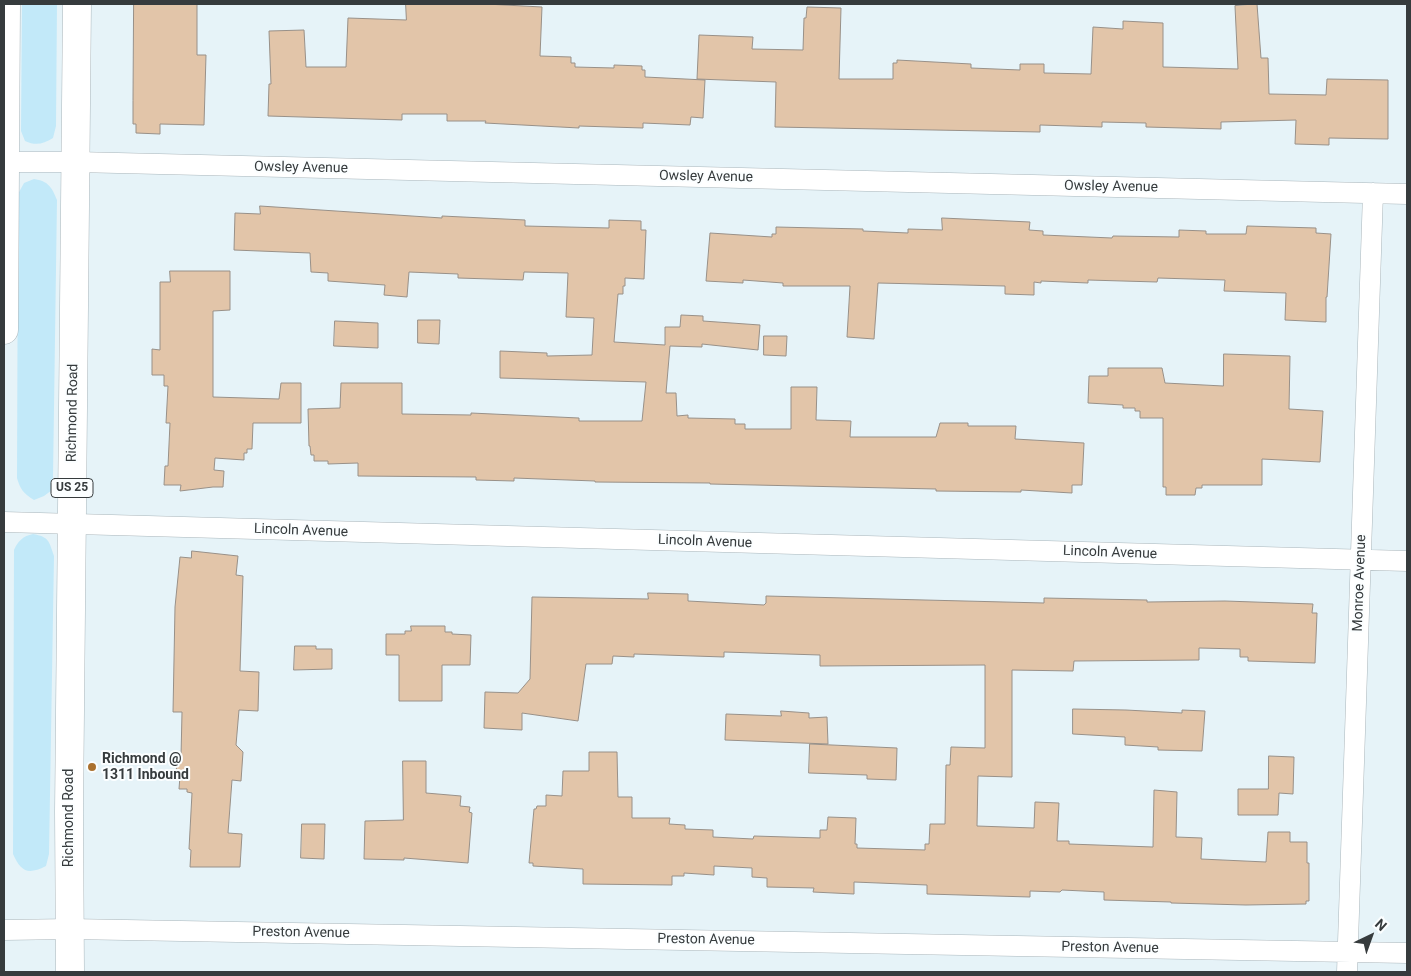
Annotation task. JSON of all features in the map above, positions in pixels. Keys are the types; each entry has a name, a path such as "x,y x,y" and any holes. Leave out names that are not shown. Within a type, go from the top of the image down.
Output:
{"main road":[{"path":"4,330 6,4"},
{"name":"Richmond Road","path":"70,972 69,803 76,4"}],"street":[{"name":"Owsley Avenue","path":"6,162 76,162 1407,194"},
{"name":"Monroe Avenue","path":"1347,972 1373,193"},
{"name":"Lincoln Avenue","path":"4,522 1407,561"},
{"name":"Preston Avenue","path":"4,930 70,929 1407,953"}],"shaded area":[{"path":"22,4 57,4 56,126 53,138 39,144 25,141 21,131"},
{"path":"34,179 49,185 57,200 53,477 52,490 34,500 23,491 17,478 18,194 24,183"},
{"path":"33,534 48,541 54,556 49,854 46,866 30,871 19,865 13,854 14,550 21,539"}],"building":[{"path":"134,4 197,4 197,55 206,55 204,125 160,124 160,134 136,133 136,124 133,124"},
{"path":"406,4 486,4 542,7 540,56 571,57 571,63 575,63 575,67 614,68 614,65 642,66 642,70 645,70 645,77 705,80 703,118 691,117 690,125 643,123 643,128 579,126 579,128 485,123 486,121 447,121 447,114 402,114 402,120 268,116 269,84 271,84 269,31 304,30 306,67 346,67 348,18 406,20"},
{"path":"1257,4 1261,58 1268,58 1269,94 1326,95 1327,79 1388,80 1388,139 1329,138 1329,145 1295,144 1296,120 1221,122 1221,129 1146,127 1146,123 1102,122 1102,127 1040,125 1040,132 775,127 776,82 697,79 699,35 753,37 752,49 803,50 804,18 806,18 807,7 841,8 839,79 893,79 893,63 897,63 897,60 971,64 971,68 1020,70 1020,64 1044,64 1044,73 1091,74 1093,27 1123,29 1123,21 1163,23 1163,67 1238,69 1235,6"},
{"path":"260,206 442,218 442,216 525,220 525,226 609,228 609,220 641,221 641,230 646,230 644,279 625,278 623,294 618,294 614,342 665,345 665,327 680,327 681,315 703,316 703,321 760,325 758,350 702,344 702,347 670,346 666,393 676,393 677,416 688,415 688,418 735,419 735,424 745,424 745,429 791,429 791,387 817,387 816,420 851,421 850,437 936,437 940,423 968,423 968,426 1016,426 1015,439 1084,443 1082,485 1072,485 1072,493 1021,490 1021,492 936,491 936,489 710,483 595,482 514,478 514,481 476,480 476,477 358,476 358,463 328,464 328,461 314,461 314,455 311,455 309,446 308,409 340,408 341,383 402,383 402,414 471,415 471,413 579,418 579,421 642,421 646,382 500,378 500,351 547,353 547,356 592,355 594,318 566,317 568,273 524,272 523,280 458,278 458,274 409,272 407,297 384,295 385,285 328,281 328,273 311,272 310,253 234,250 235,213 260,214"},
{"path":"942,218 1030,222 1029,230 1043,231 1043,235 1112,238 1113,236 1179,237 1179,230 1206,231 1206,234 1246,234 1247,226 1316,228 1316,233 1331,234 1326,322 1285,320 1286,293 1224,291 1225,280 1158,278 1157,282 1088,280 1088,283 1041,281 1041,283 1034,282 1034,295 1005,294 1005,286 878,283 874,339 847,337 850,286 783,286 783,283 743,280 743,283 706,281 710,233 772,237 772,234 776,234 776,227 863,229 863,231 908,233 908,229 942,230"},
{"path":"170,271 230,271 230,310 213,311 213,397 279,399 281,383 301,383 301,423 253,423 252,449 247,449 247,453 244,453 244,460 215,458 214,470 224,471 223,487 180,491 181,485 164,485 165,466 168,466 170,423 166,423 168,386 164,386 164,375 152,375 152,349 160,350 160,282 170,282"},
{"path":"418,320 440,320 439,344 418,343"},
{"path":"335,321 378,323 378,348 334,346"},
{"path":"764,336 787,336 786,356 764,355"},
{"path":"1224,354 1290,356 1289,409 1323,411 1320,462 1262,459 1262,485 1202,485 1202,488 1196,488 1195,495 1166,495 1166,487 1163,487 1163,418 1140,418 1140,411 1135,411 1135,408 1123,408 1123,405 1088,403 1089,376 1108,376 1108,368 1162,368 1165,383 1223,386"},
{"path":"192,551 238,556 236,575 243,576 240,671 259,672 258,711 239,710 236,745 243,752 241,781 232,780 228,833 242,834 240,867 190,867 192,793 187,792 187,789 179,789 180,776 176,776 177,757 181,757 182,712 173,712 175,607 180,557 191,558"},
{"path":"648,593 688,594 688,601 764,605 766,603 766,596 1044,603 1044,598 1147,600 1147,602 1225,601 1313,604 1312,613 1317,613 1315,663 1248,661 1248,657 1240,657 1240,649 1199,648 1199,660 1074,661 1073,671 1012,670 1012,777 978,776 977,826 1034,828 1035,802 1059,803 1057,841 1069,841 1069,844 1153,847 1154,790 1177,792 1176,837 1202,838 1201,859 1266,862 1268,832 1290,832 1290,842 1307,842 1309,901 1306,901 1306,904 1246,905 1171,903 1104,900 1104,892 1062,890 1060,892 1030,891 1030,897 927,894 927,885 854,882 854,894 813,892 814,888 767,887 767,878 752,877 752,868 714,866 714,875 684,873 684,876 672,876 672,885 583,884 583,869 533,866 533,863 529,863 534,809 537,806 546,806 546,795 562,796 563,771 589,771 589,752 617,752 618,797 632,797 632,818 670,818 669,824 685,825 685,829 713,830 713,837 753,839 754,836 820,838 820,830 827,830 828,817 856,818 855,844 857,844 857,848 925,850 925,844 929,844 930,824 945,824 946,765 950,765 951,747 985,748 985,665 820,666 820,655 724,652 724,657 634,654 634,657 613,656 612,664 586,664 578,721 522,713 522,730 484,728 485,692 518,693 530,679 532,597 648,599"},
{"path":"411,626 445,626 445,632 471,635 470,665 442,665 442,701 399,701 399,655 386,655 386,634 405,634 405,631 411,631"},
{"path":"295,646 316,646 316,649 332,649 332,669 294,670"},
{"path":"1073,709 1182,713 1182,710 1205,711 1202,751 1158,750 1158,747 1125,745 1125,737 1073,734"},
{"path":"781,711 809,713 809,718 827,717 828,744 725,740 726,714 781,716"},
{"path":"810,744 897,748 896,780 867,779 867,775 809,773"},
{"path":"1269,756 1294,757 1293,794 1279,793 1278,815 1238,815 1238,789 1268,789"},
{"path":"403,761 426,761 426,793 461,796 460,806 470,807 469,812 472,813 468,863 404,858 404,860 364,859 365,821 403,820"},
{"path":"302,824 325,824 324,859 301,858"}],"place":[{"name":"Richmond @ 1311 Inbound","path":"92,767"}]}
